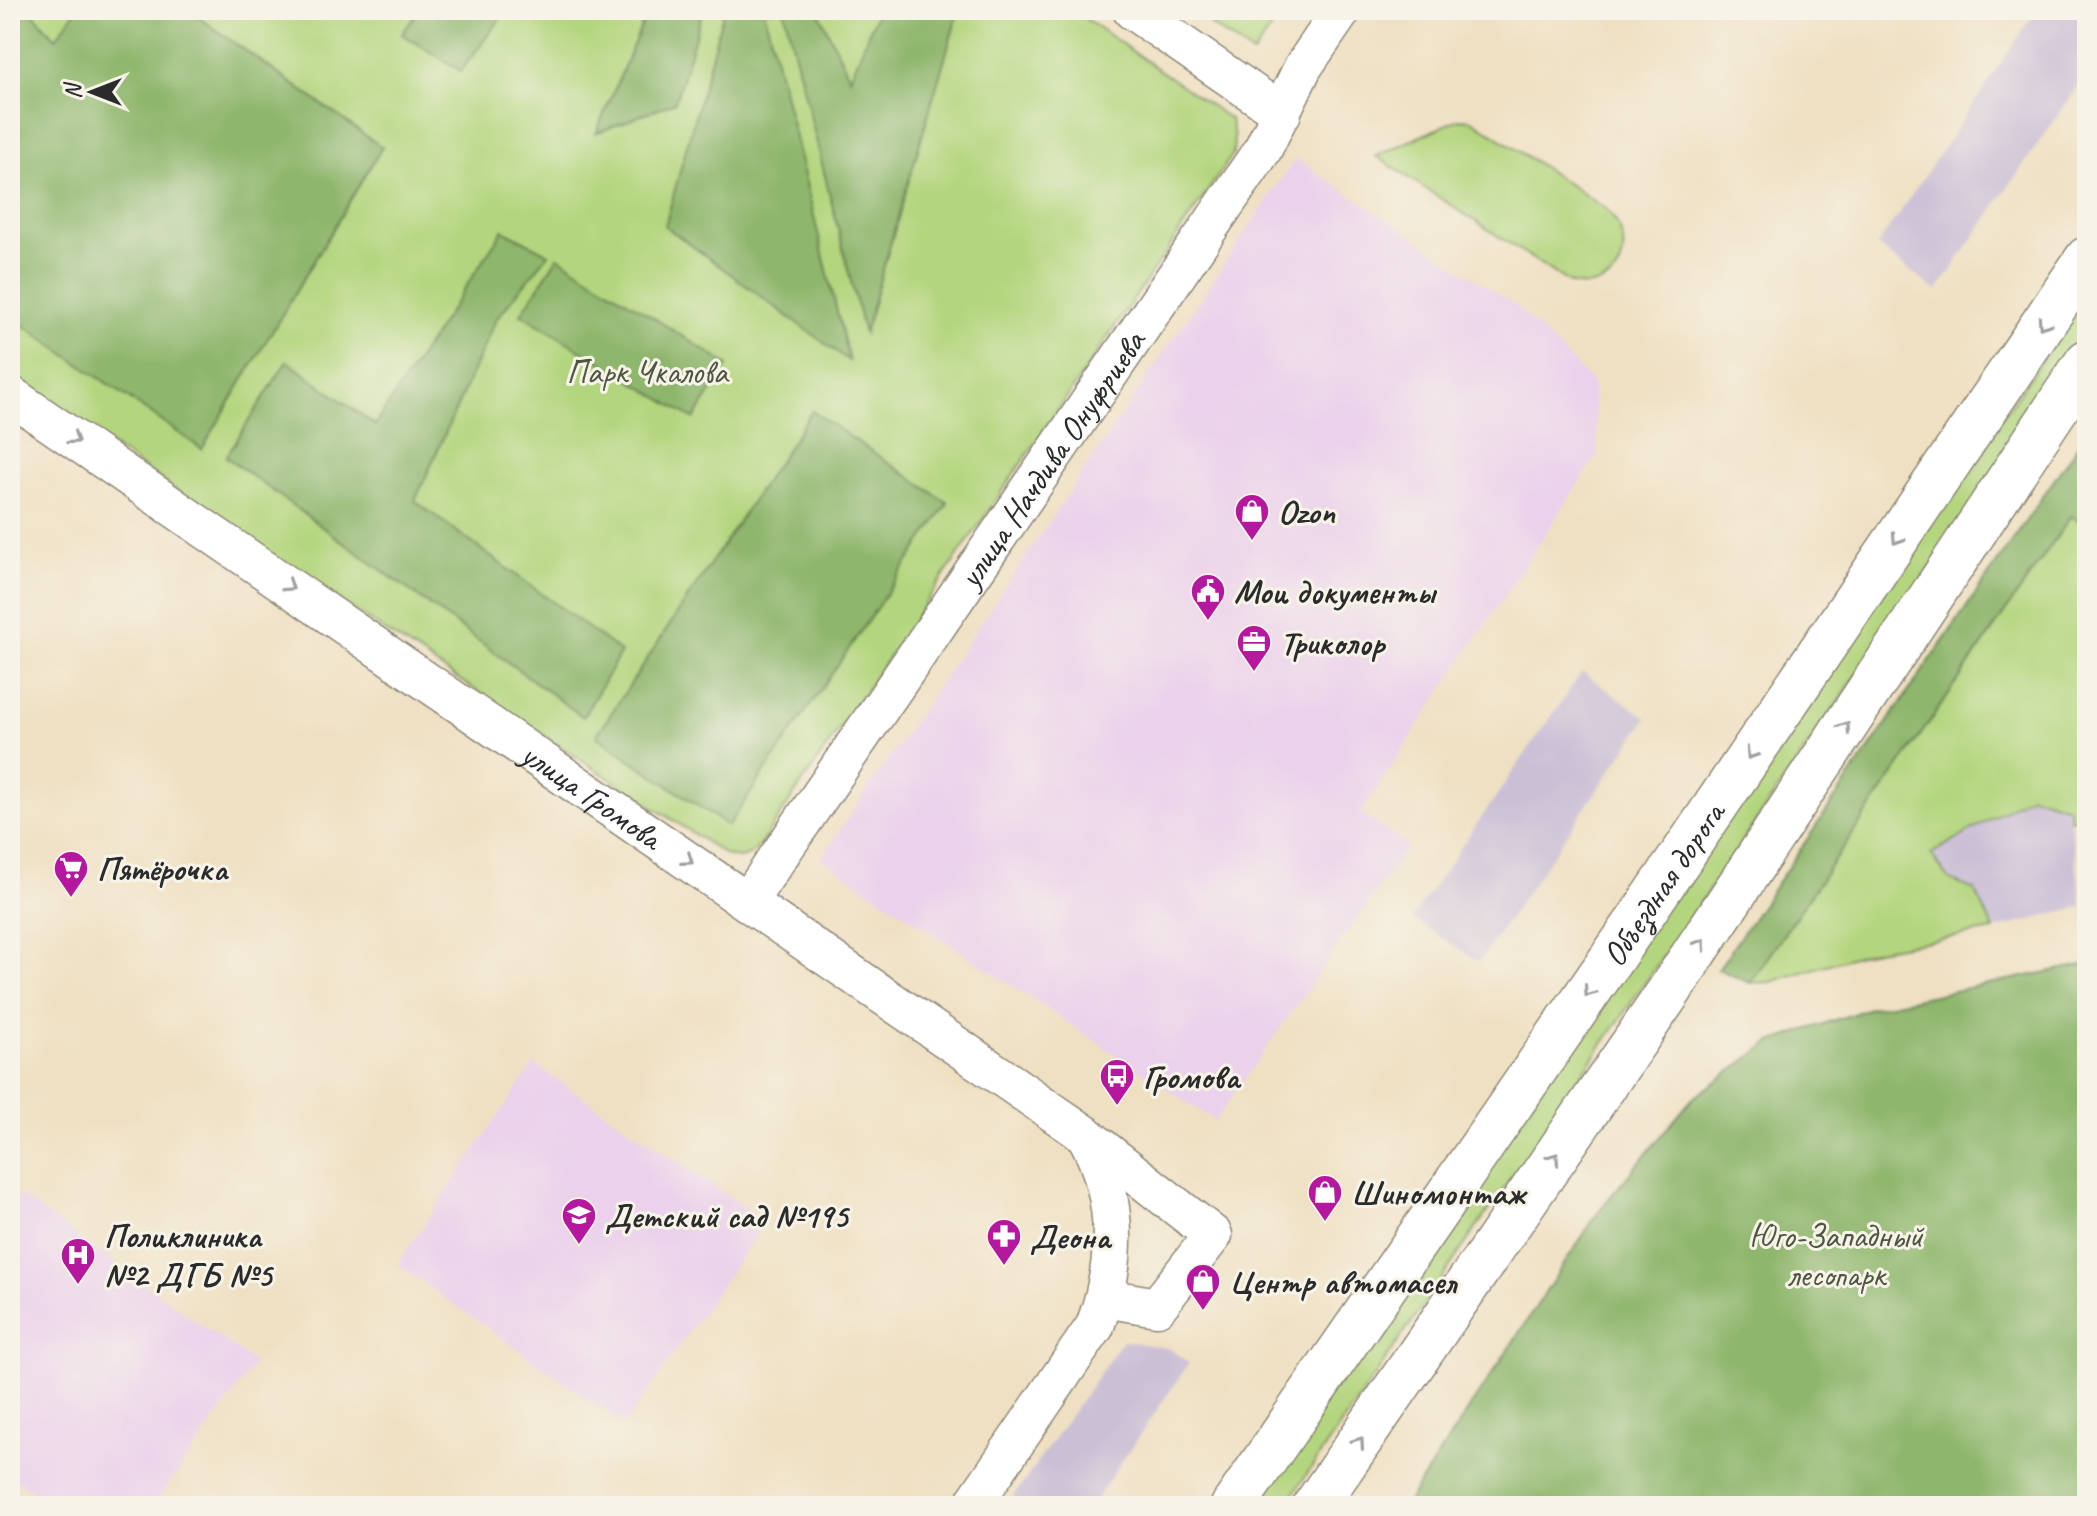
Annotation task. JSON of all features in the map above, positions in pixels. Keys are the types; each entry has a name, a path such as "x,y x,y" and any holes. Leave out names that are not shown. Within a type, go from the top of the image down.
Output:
{"main road":[{"name":"Объездная дорога","path":"1233,1506 1641,916 2087,259"},
{"name":"Объездная дорога","path":"1315,1506 1666,996 2087,362"}],"street":[{"path":"1132,10 1282,113"},
{"name":"улица Начдива Онуфриева","path":"748,901 1263,149 1303,67 1342,10"},
{"name":"улица Громова","path":"10,395 1086,1135 1213,1235 1157,1307 1105,1298"},
{"path":"972,1506 1095,1326 1105,1298 1113,1237 1105,1182 1086,1135"}],"shaded area":[{"path":"2037,10 2087,10 2087,72 1937,291 1877,246"},
{"path":"1296,158 1517,307 1593,383 1598,454 1361,813 1408,846 1215,1121 821,858"},
{"path":"1582,672 1647,718 1479,962 1412,918"},
{"path":"2031,795 2068,807 2082,906 1994,930 1975,890 1950,880 1930,855"},
{"name":"Детский сад №195","path":"534,1064 765,1221 625,1425 397,1264"},
{"name":"Поликлиника №2 ДГБ №5","path":"19,1195 255,1363 154,1506 53,1506 10,1475 10,1208"},
{"path":"1123,1340 1170,1349 1189,1363 1091,1506 1007,1506"}],"green space":[{"name":"Парк Чкалова","path":"10,10 1073,10 1230,119 1234,136 1233,154 757,849 739,858 726,855 256,546 10,375"},
{"path":"10,10 30,10 56,38 76,10 188,10 382,147 202,449 10,316"},
{"path":"419,10 507,10 461,71 402,34"},
{"path":"639,10 703,10 675,102 596,133 646,15"},
{"path":"724,10 764,10 849,361 665,226"},
{"path":"784,10 818,10 850,78 878,10 959,10 864,334"},
{"path":"1220,10 1284,10 1253,54 1211,25"},
{"path":"1459,119 1472,120 1606,209 1622,237 1621,263 1614,274 1603,282 1571,284 1376,156"},
{"path":"503,230 549,254 496,319 415,501 621,652 583,717 226,457 287,361 375,425"},
{"path":"558,257 728,365 694,419 521,314"},
{"path":"2087,294 2087,340 1285,1506 1252,1506"},
{"path":"812,411 948,503 728,826 596,736"},
{"path":"2087,432 2087,526 2071,516 1750,983 1718,969"},
{"path":"2071,516 2087,526 2087,818 2070,820 2068,807 2031,795 1931,854 1950,880 1975,890 1994,930 1876,950 1770,982 1750,983"},
{"name":"Юго-Западный лесопарк","path":"2087,964 2087,1506 1405,1506 1601,1208 1692,1099 1771,1042 1870,1008"}],"place":[{"name":"Ozon","path":"1252,542"},
{"name":"Мои документы","path":"1208,622"},
{"name":"Триколор","path":"1254,673"},
{"name":"Пятёрочка","path":"71,899"},
{"name":"Громова","path":"1117,1107"},
{"name":"Шиномонтаж","path":"1325,1223"},
{"name":"Детский сад №195","path":"579,1246"},
{"name":"Деона","path":"1004,1267"},
{"name":"Поликлиника №2 ДГБ №5","path":"78,1286"},
{"name":"Центр автомасел","path":"1203,1312"}]}
